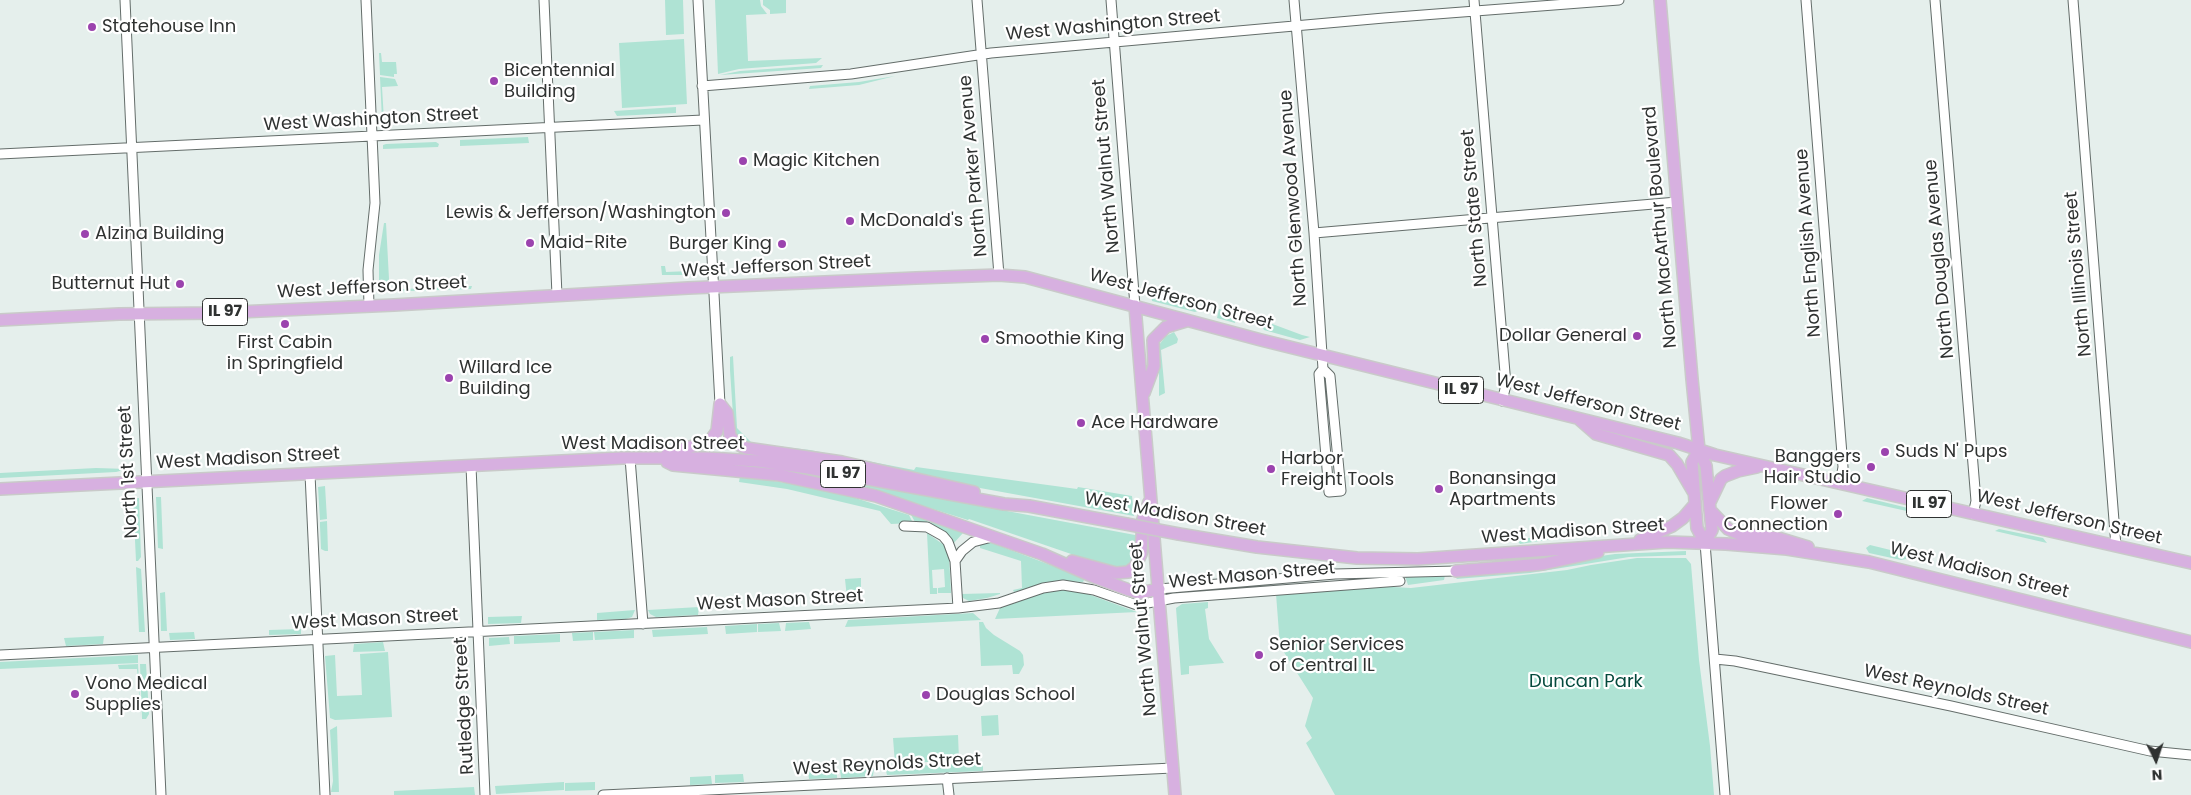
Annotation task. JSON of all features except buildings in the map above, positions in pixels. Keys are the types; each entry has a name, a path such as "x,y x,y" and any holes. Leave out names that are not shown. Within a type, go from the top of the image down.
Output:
{"main road":[{"name":"North MacArthur Boulevard","path":"1660,0 1699,450 1706,466 1712,530 1705,543"},
{"name":"West Jefferson Street","path":"138,314 369,306 712,287 1000,275 1036,279 1190,321 1502,401 1678,443 1764,467 2191,563"},
{"name":"North Walnut Street","path":"1136,306 1175,795"},
{"name":"IL 97","path":"0,320 138,314"},
{"path":"1143,396 1154,366 1154,340 1166,327 1190,321"},
{"path":"656,457 710,441 717,431 720,404"},
{"path":"720,404 727,413 730,436 737,444 746,448 842,462 966,489 1029,506"},
{"path":"1456,571 1543,564 1632,544 1672,526 1683,518 1695,499 1669,455 1596,434 1580,420"},
{"name":"North MacArthur Boulevard","path":"1699,450 1692,462 1697,528 1705,543"},
{"path":"656,457 673,465 779,475 842,488 908,506 1042,554 1094,577 1139,593 1159,594"},
{"name":"West Madison Street","path":"146,481 656,457 758,461 808,468 1004,504 1029,506 1271,550 1357,558 1435,558 1632,544 1705,543 1823,553 1888,566 2191,642"},
{"path":"1764,467 1738,470 1724,476 1710,507 1728,529 1739,534 1778,538 1800,543 1823,553"},
{"name":"IL 97","path":"0,488 146,481"},
{"path":"1042,554 1116,573 1131,570 1140,560 1144,519 1150,496"}],"street":[{"name":"North 1st Street","path":"125,0 161,795"},
{"path":"366,0 375,203 368,270 369,306"},
{"path":"544,0 557,295"},
{"path":"698,0 712,287 720,404"},
{"name":"North Parker Avenue","path":"977,0 1000,275"},
{"name":"North Walnut Street","path":"1110,0 1136,306"},
{"name":"North Glenwood Avenue","path":"1294,0 1314,233 1323,369 1330,376 1341,491 1329,492 1319,374 1323,369"},
{"name":"North State Street","path":"1474,0 1506,385 1502,401"},
{"name":"West Washington Street","path":"702,86 851,74 981,54 1619,0"},
{"name":"North English Avenue","path":"1806,0 1843,467 1840,484"},
{"name":"North Douglas Avenue","path":"1935,0 1976,501 1973,514"},
{"name":"North Illinois Street","path":"2073,0 2116,546"},
{"name":"West Washington Street","path":"0,154 703,120"},
{"path":"1314,233 1677,202"},
{"path":"630,458 642,624"},
{"name":"Rutledge Street","path":"471,466 485,795"},
{"path":"310,474 325,795"},
{"path":"904,526 914,525 935,530 948,542 955,561 958,608"},
{"path":"955,561 962,551 973,542 992,536"},
{"name":"North MacArthur Boulevard","path":"1705,543 1725,795"},
{"name":"West Mason Street","path":"0,655 958,608 1010,601 1043,588 1064,586 1094,590 1137,605 1147,605 1159,594 1335,574 1456,571"},
{"name":"West Mason Street","path":"1159,594 1400,580"},
{"name":"West Reynolds Street","path":"1715,659 1735,660 2141,749 2176,755 2191,755"},
{"name":"West Reynolds Street","path":"602,795 1173,768"},
{"path":"948,778 948,795"}],"green space":[{"path":"665,0 683,0 684,34 666,35"},
{"path":"715,0 760,0 761,6 767,14 746,15 748,61 822,58 816,63 739,69 718,74"},
{"path":"763,0 786,0 786,13 770,14 770,10 763,5"},
{"path":"684,39 687,104 622,108 619,43"},
{"path":"379,53 381,53 382,62 396,62 397,74 394,74 394,77 380,75"},
{"path":"823,65 821,68 720,75 740,71"},
{"path":"895,76 859,85 809,89 810,86 859,82"},
{"path":"380,77 395,79 398,86 382,87 384,120 382,120"},
{"path":"676,107 676,113 617,116 614,111"},
{"path":"528,137 529,143 460,146 460,140"},
{"path":"436,142 439,144 438,147 383,149 383,145 386,144"},
{"path":"384,223 386,223 389,279 387,288 379,288 379,255"},
{"path":"691,264 695,264 695,273 692,275 662,275 661,266 665,266 666,272 690,271"},
{"path":"472,286 471,289 379,292 379,290"},
{"path":"1151,292 1199,304 1200,310 1195,312 1152,301"},
{"path":"1219,309 1237,314 1235,323 1217,318"},
{"path":"1259,319 1310,337 1300,340 1264,330"},
{"path":"1174,332 1178,339 1177,343 1161,350 1165,393 1159,396 1159,345 1166,336"},
{"path":"733,356 737,428 752,443 810,450 914,470 916,467 1077,489 1078,487 1132,496 1134,516 980,488 842,459 754,446 740,441 734,430 730,370 730,357"},
{"path":"96,468 128,469 116,472 0,478 0,473"},
{"path":"804,473 1135,535 1136,554 1131,562 1125,566 1109,567 969,519 869,489 804,475"},
{"path":"740,476 800,485 849,496 909,515 913,523 891,524 880,511 787,489 739,482"},
{"path":"325,486 327,519 320,520 318,487"},
{"path":"156,497 161,497 163,549 158,548"},
{"path":"133,498 139,498 141,557 138,561 136,561"},
{"path":"1867,498 1908,508 1911,512 1862,501"},
{"path":"910,513 963,533 953,544 915,522"},
{"path":"327,521 328,551 325,551 321,549 320,522"},
{"path":"1999,529 2043,538 2047,543 1995,531"},
{"path":"927,533 944,545 949,556 951,593 938,593 938,588 945,587 944,569 932,570 933,588 937,588 937,594 930,594"},
{"path":"1556,536 1553,539 1520,544 1516,539"},
{"path":"992,543 1085,578 1083,582 1057,581 1014,592 1013,590 1022,588 1021,561 980,548 980,544"},
{"path":"1870,545 1907,554 1906,559 1901,560 1869,553 1866,548"},
{"path":"1686,551 1686,555 1629,557 1530,573 1456,579 1459,576 1615,554"},
{"name":"Duncan Park","path":"1637,558 1686,558 1691,564 1699,660 1714,795 1335,795 1306,743 1312,738 1305,726 1313,698 1280,646 1276,594 1375,586 1411,588 1567,570"},
{"path":"136,567 141,569 145,632 139,632"},
{"path":"1445,575 1444,580 1408,585 1405,576"},
{"path":"861,578 861,597 847,598 845,579"},
{"path":"1061,589 1085,593 1137,612 995,619 1000,608 1041,592"},
{"path":"165,592 167,631 161,631 160,593"},
{"path":"1000,593 987,598 969,601 963,598 961,594"},
{"path":"1208,602 1208,608 1205,609 1209,639 1224,663 1189,666 1189,674 1181,675 1176,608 1182,604"},
{"path":"699,607 698,615 656,617 650,614 648,610"},
{"path":"635,610 632,617 626,619 597,620 597,613"},
{"path":"973,613 981,620 845,627 848,620"},
{"path":"522,616 521,623 488,624 488,617"},
{"path":"809,622 811,629 785,631 786,623"},
{"path":"979,622 983,622 986,628 994,635 1020,651 1023,655 1024,665 1019,674 1013,674 1012,665 981,666"},
{"path":"779,623 781,631 758,632 758,624"},
{"path":"757,624 757,632 726,634 725,626"},
{"path":"707,627 708,634 653,637 652,630"},
{"path":"301,629 301,634 269,635 269,630"},
{"path":"634,630 634,638 595,640 594,632"},
{"path":"194,632 195,639 170,640 169,633"},
{"path":"593,632 593,640 573,641 572,633"},
{"path":"560,634 560,642 514,644 514,636"},
{"path":"104,636 103,644 66,646 64,638"},
{"path":"509,637 510,644 489,646 489,638"},
{"path":"383,642 385,651 353,652 354,644"},
{"path":"388,652 392,717 335,720 330,718 325,656 335,655 337,696 362,695 360,654"},
{"path":"138,655 138,663 0,669 0,662"},
{"path":"138,664 141,719 137,669 119,669 118,665"},
{"path":"140,664 146,664 149,714 146,719 142,719"},
{"path":"998,715 999,735 982,736 981,716"},
{"path":"337,726 339,792 331,792 333,781 330,730"},
{"path":"958,735 959,760 895,764 893,738"},
{"path":"983,763 983,771 887,775 885,767"},
{"path":"874,768 873,776 841,778 840,770"},
{"path":"837,770 837,778 809,779 808,771"},
{"path":"743,774 744,782 715,783 715,775"},
{"path":"711,776 712,784 690,785 690,777"},
{"path":"564,782 564,790 496,794 495,786"},
{"path":"595,782 595,790 565,791 565,783"},
{"path":"474,787 475,795 394,795 394,791"}],"place":[{"name":"Statehouse Inn","path":"92,27"},
{"name":"Bicentennial Building","path":"494,81"},
{"name":"Magic Kitchen","path":"743,161"},
{"name":"Lewis & Jefferson/Washington","path":"726,213"},
{"name":"McDonald's","path":"850,221"},
{"name":"Alzina Building","path":"85,234"},
{"name":"Maid-Rite","path":"530,243"},
{"name":"Burger King","path":"782,244"},
{"name":"Butternut Hut","path":"180,284"},
{"name":"First Cabin in Springfield","path":"285,324"},
{"name":"Dollar General","path":"1637,336"},
{"name":"Smoothie King","path":"985,339"},
{"name":"Willard Ice Building","path":"449,378"},
{"name":"Ace Hardware","path":"1081,423"},
{"name":"Suds N' Pups","path":"1885,452"},
{"name":"Banggers Hair Studio","path":"1871,467"},
{"name":"Harbor Freight Tools","path":"1271,469"},
{"name":"Bonansinga Apartments","path":"1439,489"},
{"name":"Flower Connection","path":"1838,514"},
{"name":"Senior Services of Central IL","path":"1259,655"},
{"name":"Vono Medical Supplies","path":"75,694"},
{"name":"Douglas School","path":"926,695"}]}
